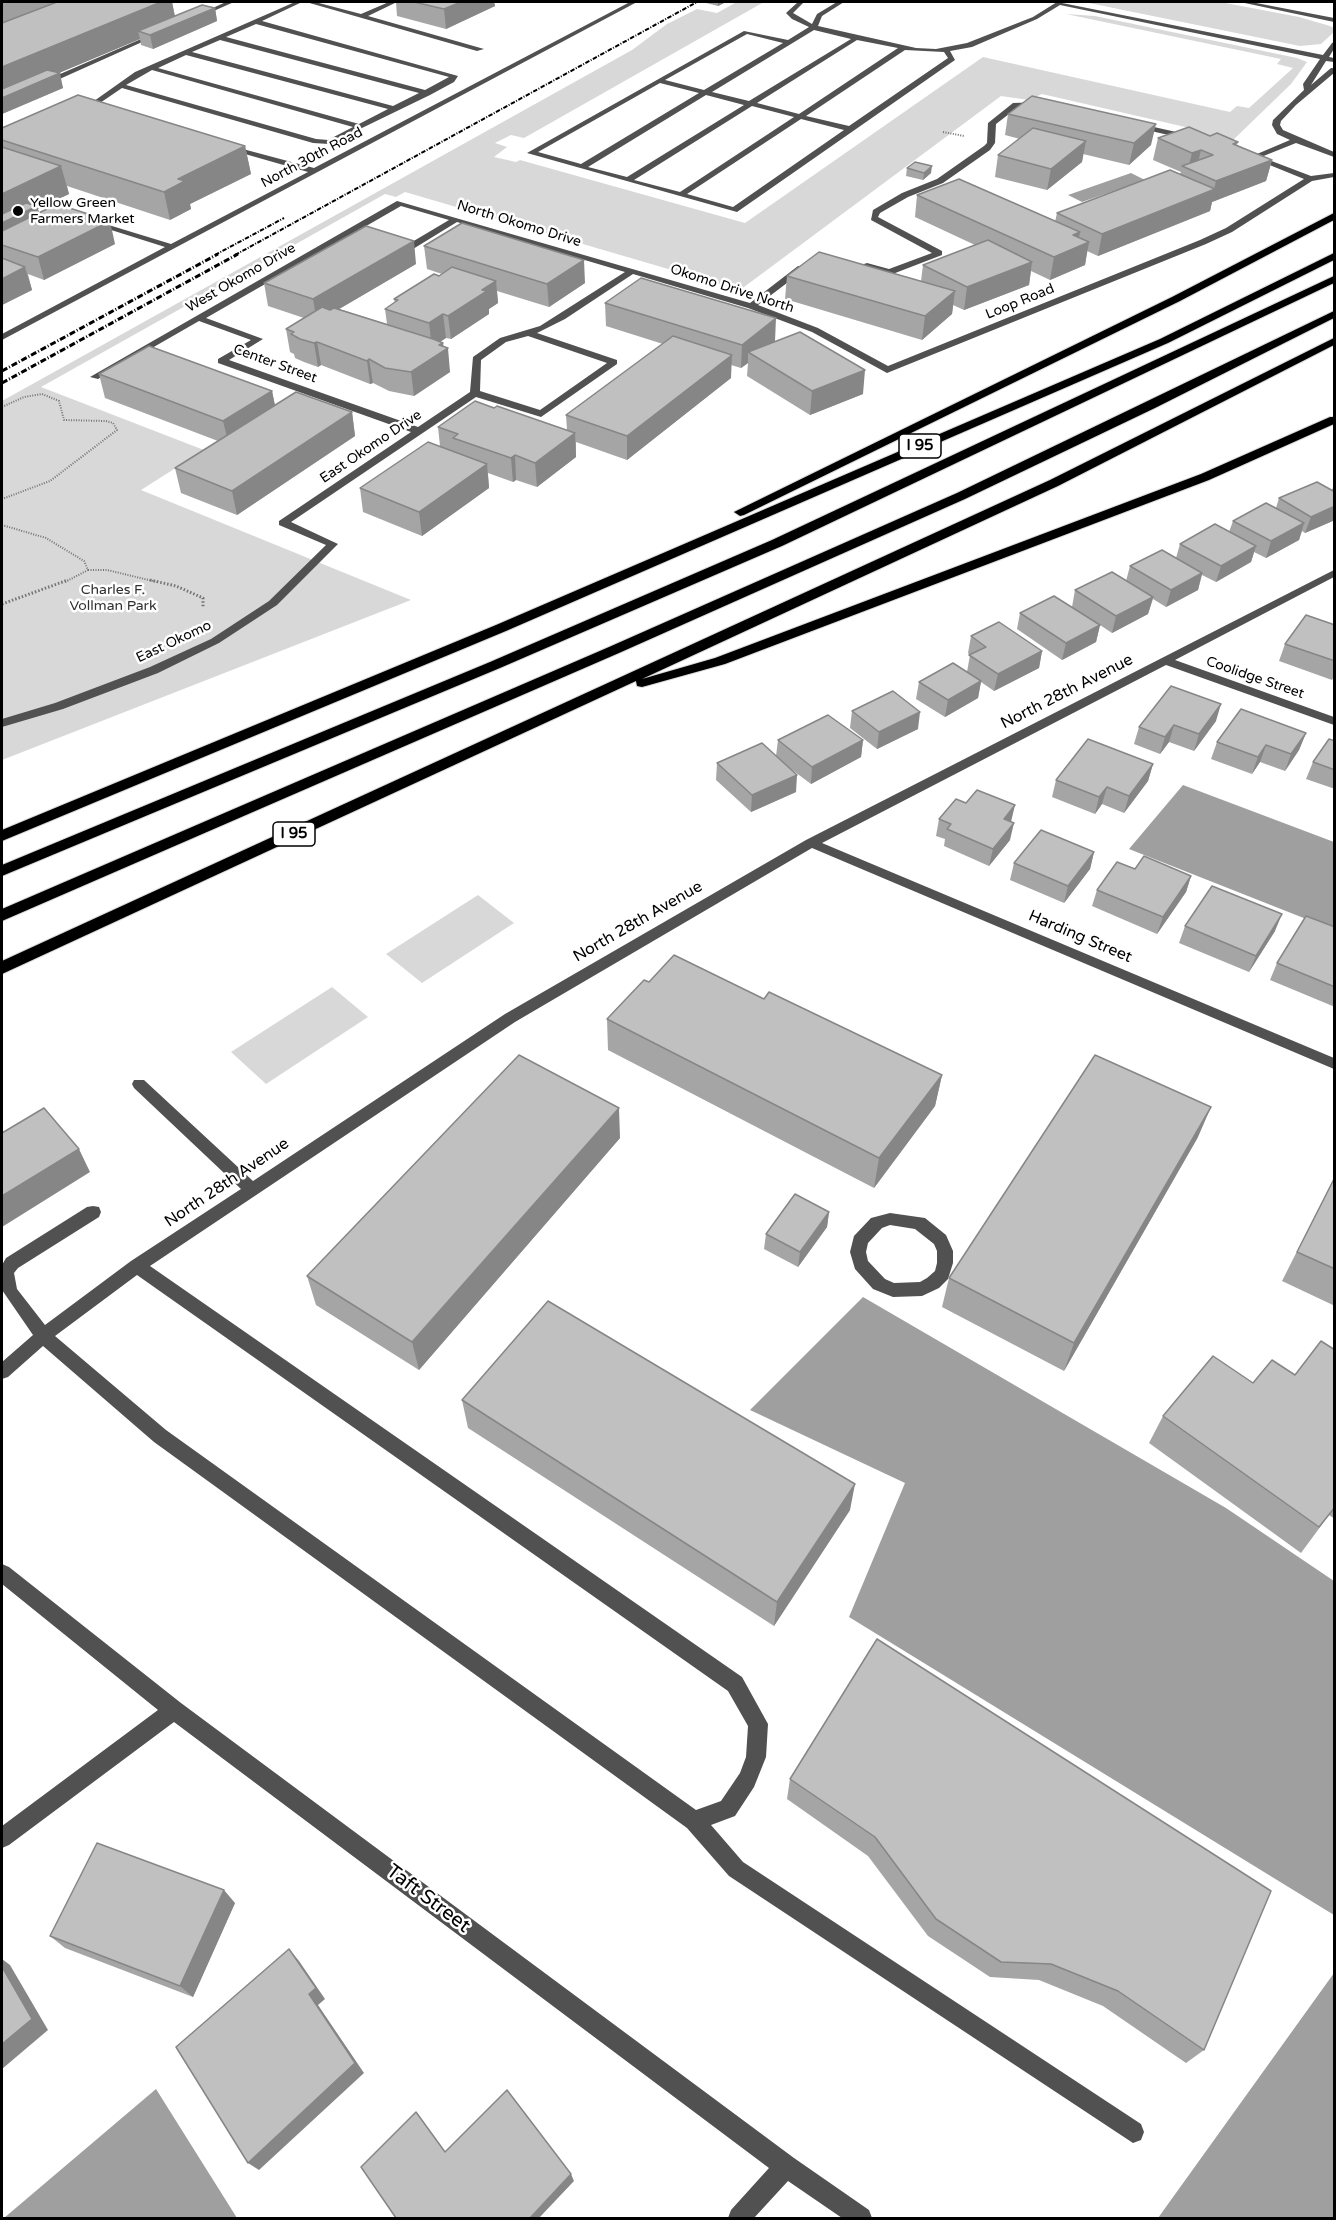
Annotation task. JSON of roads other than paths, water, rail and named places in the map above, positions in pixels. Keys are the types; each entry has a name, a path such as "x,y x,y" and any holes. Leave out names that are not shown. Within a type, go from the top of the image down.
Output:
{"highway":[{"path":"501,628 1176,299 1335,216"},
{"name":"I 95","path":"2,836 501,628 1164,341 1335,256"},
{"path":"2,871 495,665 777,543 1335,279"},
{"path":"2,915 614,650 961,496 1151,406 1335,314"},
{"name":"I 95","path":"2,968 1053,483 1335,341"},
{"path":"586,700 720,661 1205,477 1335,420"}],"street":[{"path":"187,20 231,2"},
{"path":"80,110 91,106 151,68 299,2"},
{"path":"309,2 480,49"},
{"path":"362,16 394,2"},
{"name":"North 30th Road","path":"2,337 634,2"},
{"path":"801,2 789,13 794,18 814,27 855,39 903,48 946,50 969,45 1020,25 1060,2 1335,60"},
{"path":"582,167 814,27 819,15 841,2"},
{"path":"1243,2 1335,20"},
{"path":"121,86 316,141 338,140 427,93 454,76 257,22"},
{"path":"34,87 165,30"},
{"path":"789,42 746,32 531,153 734,210 952,58 946,50"},
{"path":"220,38 427,93"},
{"path":"628,180 855,39"},
{"path":"1308,90 1307,84 1335,44"},
{"path":"681,195 903,48"},
{"path":"186,53 395,110"},
{"path":"151,68 362,127"},
{"path":"1335,70 1308,90 1277,120 1276,125 1280,132 1335,155"},
{"path":"659,81 851,129"},
{"path":"859,264 890,272 939,253 874,218 876,212 890,203 940,181 987,148 991,143 992,123 1022,104 1051,106"},
{"path":"91,106 114,113"},
{"path":"1127,123 1203,140"},
{"path":"1254,157 1296,140"},
{"path":"217,143 315,171"},
{"path":"1267,162 1306,144"},
{"path":"1245,153 1310,179 1335,175"},
{"name":"Loop Road","path":"887,370 1162,260 1229,230 1310,179"},
{"name":"North Okomo Drive","path":"400,203 630,272"},
{"name":"West Okomo Drive","path":"95,377 400,203"},
{"path":"85,219 172,247"},
{"path":"410,247 456,219"},
{"path":"751,306 812,259"},
{"path":"529,333 614,362 541,414 475,393 476,359 503,340 529,333 562,317 630,272"},
{"name":"Okomo Drive North","path":"630,272 751,306 815,330 887,370"},
{"name":"Center Street","path":"198,318 258,339 221,361 418,431"},
{"name":"East Okomo Drive","path":"333,544 283,523 475,393"},
{"name":"East Okomo","path":"2,723 110,687 215,641 273,603 333,544"},
{"name":"North 28th Avenue","path":"2,1372 43,1336 137,1266 250,1188 510,1018 811,843 1335,573"},
{"name":"Coolidge Street","path":"1167,661 1335,721"},
{"name":"Harding Street","path":"811,843 1335,1064"},
{"path":"139,1084 250,1188"},
{"path":"93,1212 12,1263 6,1272 6,1282 11,1293 43,1336 160,1436 694,1821 736,1869 1133,2132"},
{"path":"890,1219 919,1223 940,1240 945,1251 942,1274 922,1289 893,1290 879,1284 861,1264 858,1252 860,1240 867,1231 877,1223 890,1219"},
{"path":"137,1266 735,1684 758,1724 756,1757 747,1780 728,1809 694,1821"},
{"name":"Taft Street","path":"2,1573 174,1710 786,2166 861,2218"},
{"path":"2,1838 174,1710"},
{"path":"739,2218 786,2166"}],"railway":[{"path":"235,255 697,2"},
{"path":"215,255 284,218"},
{"path":"2,371 218,254"},
{"path":"2,383 238,254"}],"place":[{"name":"Yellow Green Farmers Market","path":"18,211"}],"park label":[{"name":"Charles F. Vollman Park","path":"113,598"}]}
